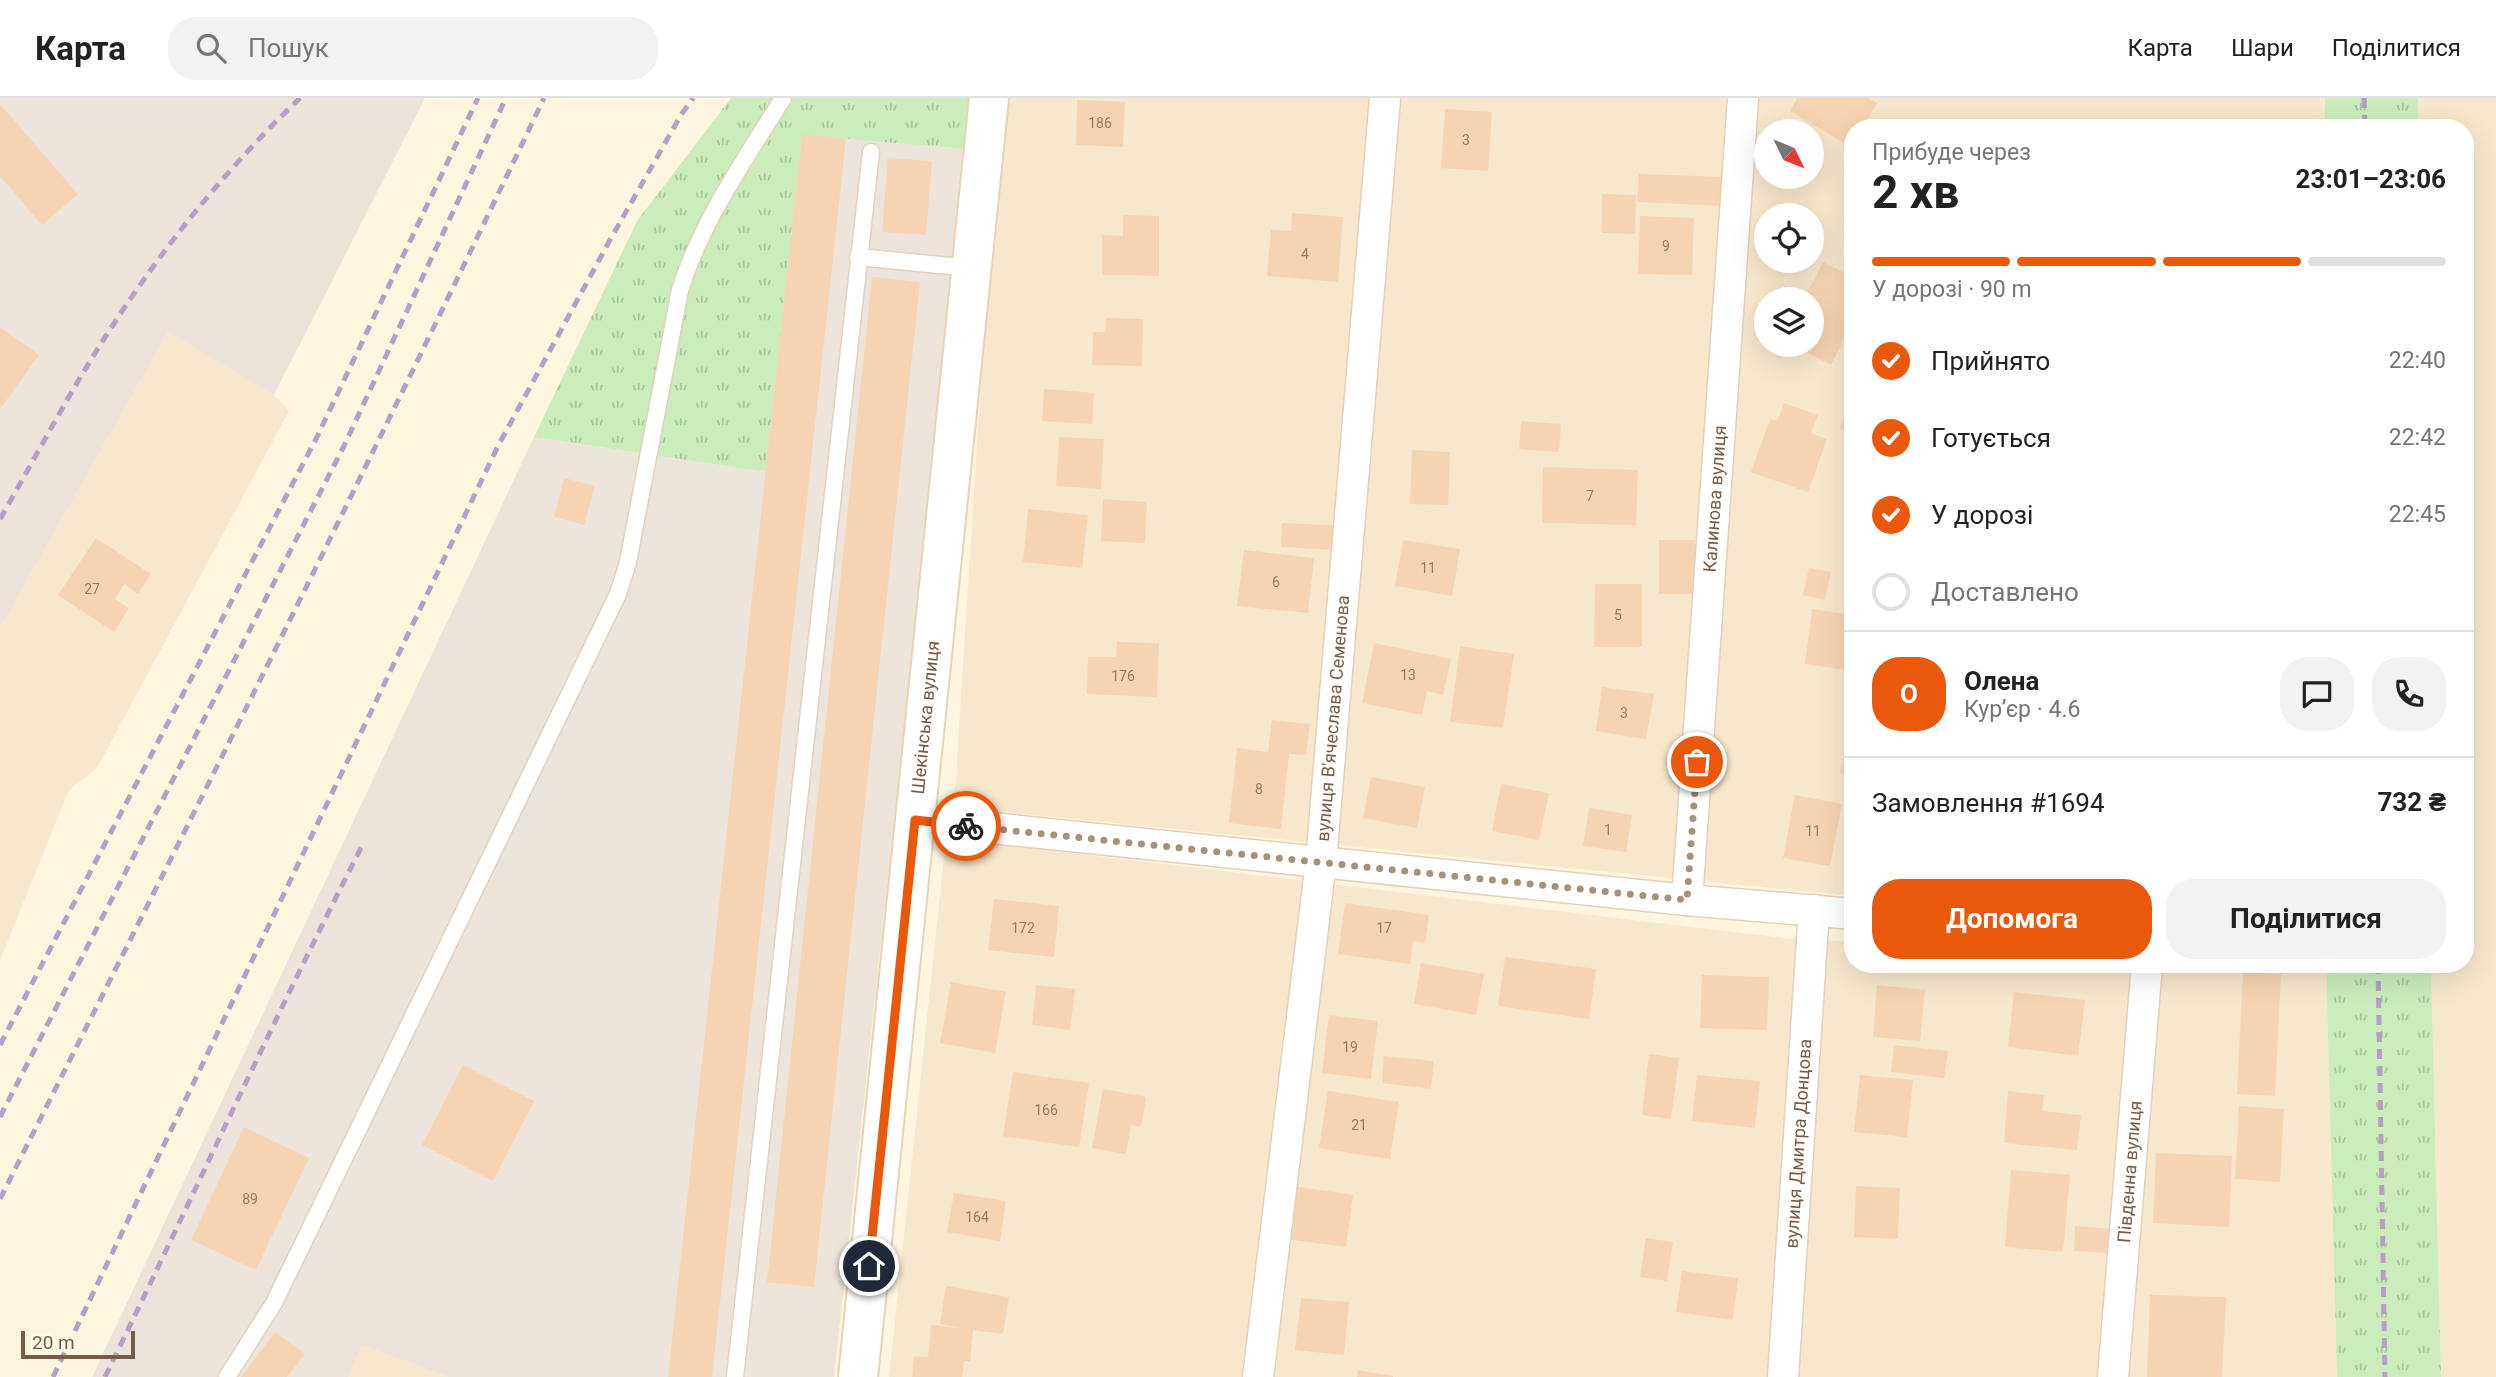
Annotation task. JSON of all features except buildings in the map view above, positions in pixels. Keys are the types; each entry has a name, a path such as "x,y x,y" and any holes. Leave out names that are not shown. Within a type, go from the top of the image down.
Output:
{"street":[{"name":"Шекінська вулиця","path":"858,1377 989,98"},
{"name":"вулиця В'ячеслава Семенова","path":"1258,1377 1321,862 1385,98"},
{"name":"Калинова вулиця","path":"1687,900 1742,98"},
{"path":"915,820 1687,900 1844,913"},
{"name":"вулиця Дмитра Донцова","path":"1783,1377 1814,910"},
{"name":"Південна вулиця","path":"2113,1377 2146,973"}],"lane":[{"path":"227,1377 274,1303 618,594 628,562 680,290 689,262 715,207 783,98"},
{"path":"735,1377 871,152"},
{"path":"858,257 971,268"}],"shaded area":[{"path":"0,98 425,98 274,395 168,332 0,628"},
{"path":"999,98 2325,98 2325,119 1844,119 1844,895 954,807"},
{"path":"2418,98 2496,98 2496,1377 2441,1377 2431,973 2474,973 2474,119 2418,119"},
{"path":"802,134 967,149 834,1377 448,1377 362,1345 348,1377 92,1377 534,437 766,472"},
{"path":"168,332 274,395 289,411 97,768 69,790 0,960 0,628"},
{"path":"946,838 1801,940 1844,941 1844,973 2326,973 2337,1377 889,1377"},
{"path":"362,1345 448,1377 348,1377"}],"green space":[{"path":"731,98 972,98 967,149 802,135 766,472 534,437 637,221"},
{"path":"2325,98 2418,98 2418,119 2325,119"},
{"path":"2326,973 2431,973 2441,1377 2337,1377"}],"railway":[{"path":"0,519 83,372 155,264 248,150 300,98"},
{"path":"0,1045 317,437 478,98"},
{"path":"0,1117 344,446 506,98"},
{"path":"0,1199 343,512 544,98"},
{"path":"53,1377 498,446 610,240 693,98"},
{"path":"2364,98 2365,119"},
{"path":"105,1377 364,842"},
{"path":"2378,973 2385,1377"}],"way so far":[{"path":"966,826 1687,900 1697,762"}],"route":[{"path":"869,1266 915,820 966,826"}]}
